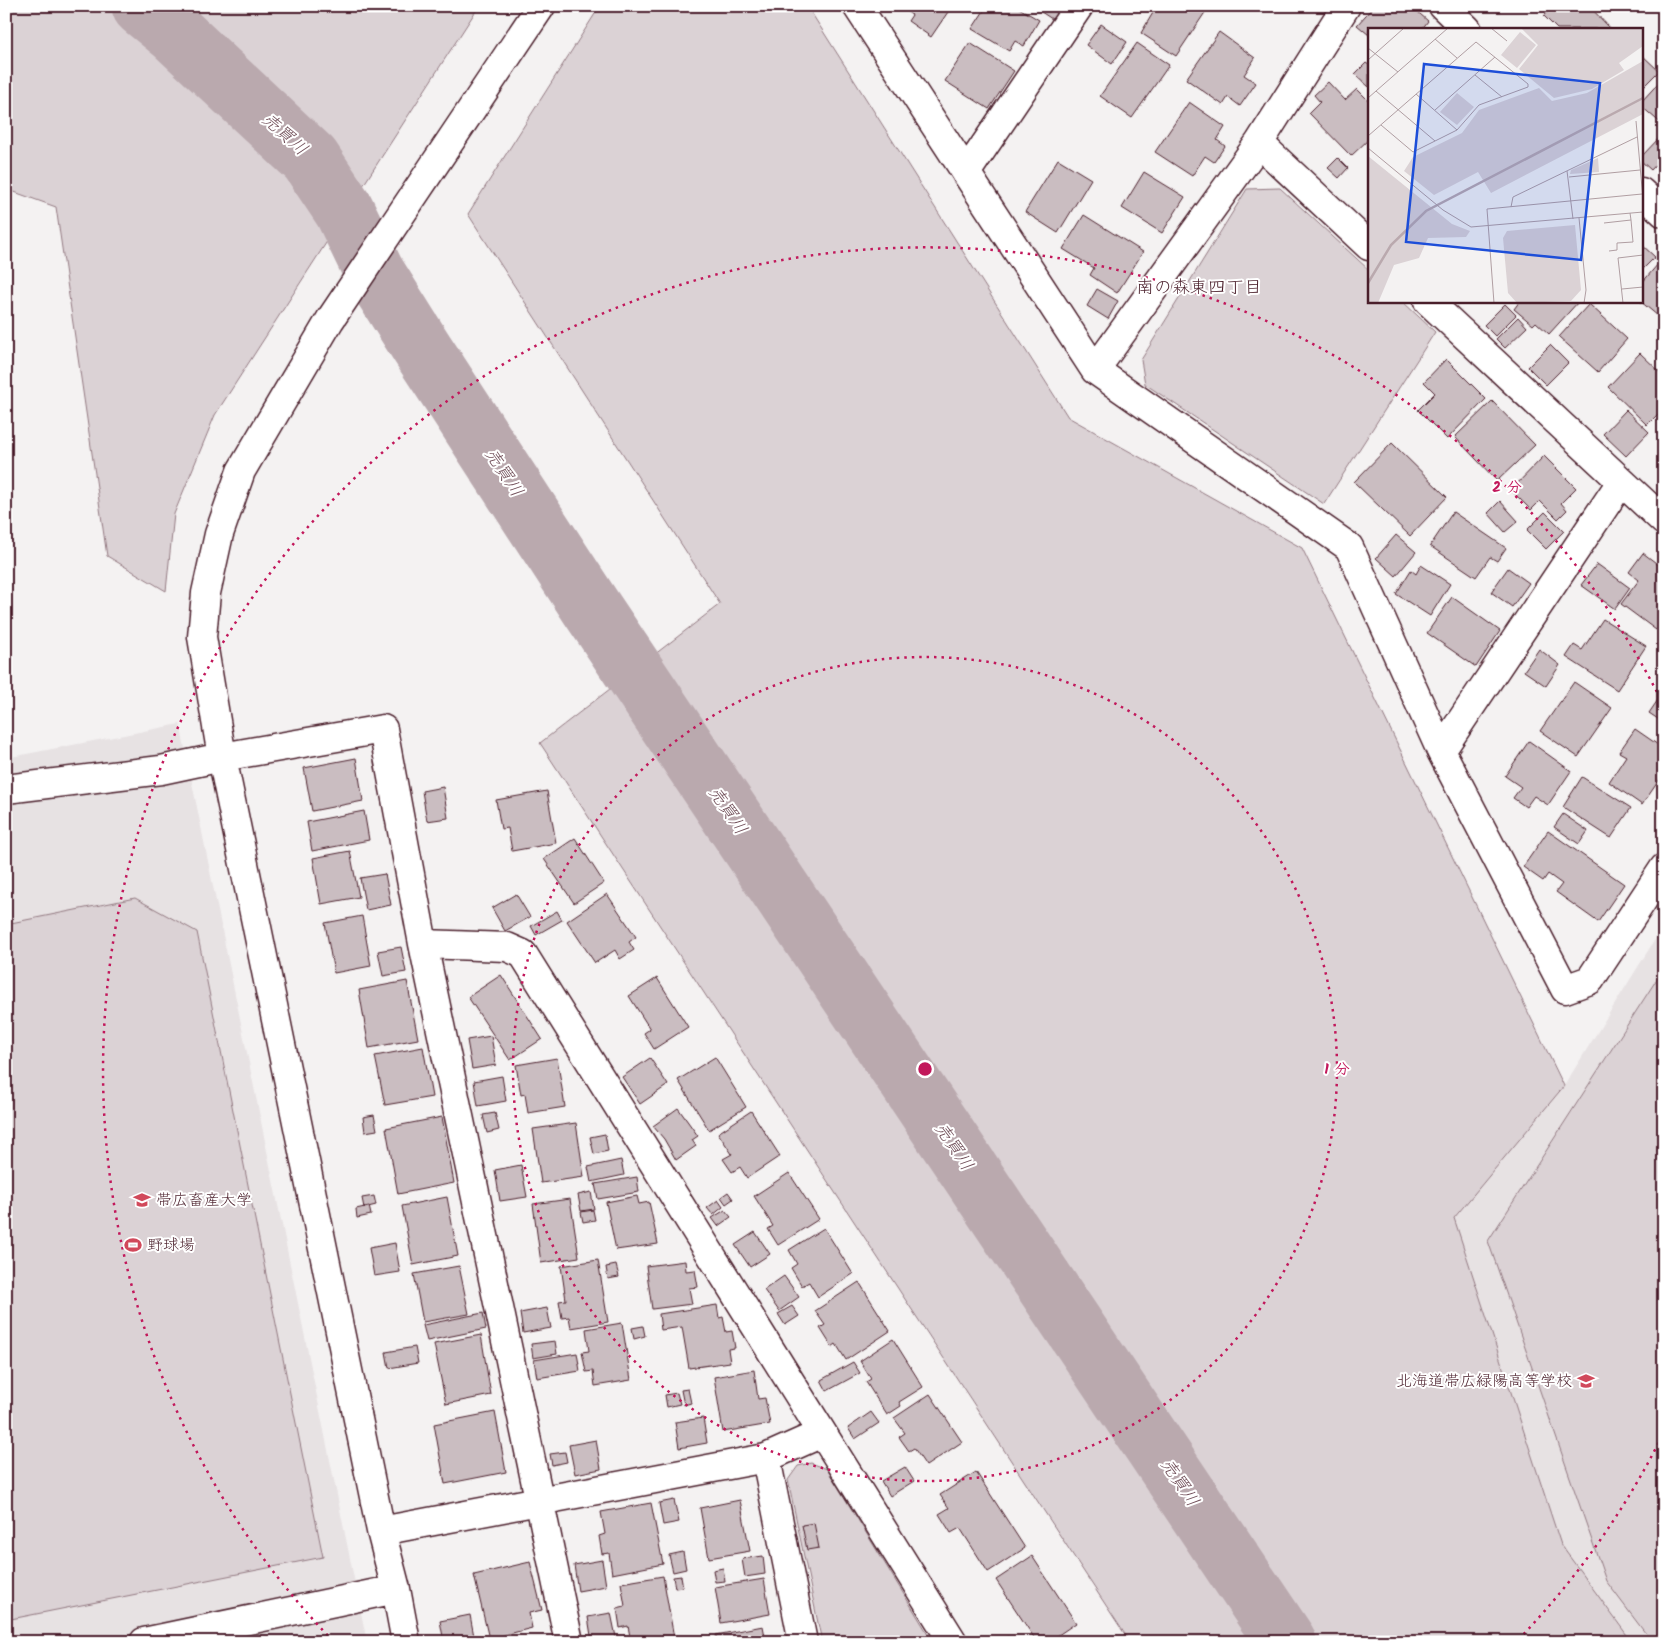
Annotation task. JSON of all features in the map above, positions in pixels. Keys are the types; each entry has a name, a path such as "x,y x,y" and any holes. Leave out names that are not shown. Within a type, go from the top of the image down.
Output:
{"street":[{"path":"406,1642 396,1589 381,1530 222,757 202,637 206,593 219,534 241,471 330,320 541,6"},
{"path":"857,6 1095,370 1349,547 1441,751 1565,989 1590,980 1664,868"},
{"path":"966,173 1080,6"},
{"path":"1095,370 1259,143 1346,6"},
{"path":"1443,6 1466,28"},
{"path":"1259,143 1368,245"},
{"path":"1642,193 1664,213"},
{"path":"1429,302 1664,521"},
{"path":"1441,751 1621,482"},
{"path":"6,789 161,770 222,757 383,729 423,944 568,1642"},
{"path":"423,944 507,947 523,954 953,1642"},
{"path":"381,1530 539,1502 766,1458 822,1433"},
{"path":"766,1458 803,1642"},
{"path":"144,1642 396,1589"}],"shaded area":[{"path":"6,6 479,6 215,415 174,514 166,591 107,556 56,207 6,189"},
{"path":"600,6 807,6 1068,417 1302,548 1564,1086 1454,1218 1561,1545 1632,1642 1130,1642 540,743 720,604 468,214"},
{"path":"1280,188 1368,269 1368,302 1403,302 1435,332 1324,504 1145,384 1141,360 1247,189"},
{"name":"野球場","path":"180,724 367,1642 6,1642 6,758"},
{"name":"野球場","path":"135,898 197,932 323,1557 6,1620 6,924"},
{"name":"北海道帯広緑陽高等学校","path":"1664,925 1664,1642 1632,1642 1561,1545 1454,1218 1564,1086"},
{"name":"北海道帯広緑陽高等学校","path":"1664,968 1664,1642 1652,1642 1606,1581 1488,1241"},
{"path":"811,1463 827,1469 933,1642 822,1642 788,1480 798,1466"}],"building":[{"path":"898,6 952,6 931,37 908,21 912,15"},
{"path":"987,6 1020,6 1019,8 1039,20 1024,46 1015,41 1009,51 972,29"},
{"path":"1032,6 1069,6 1058,23"},
{"path":"1157,6 1206,6 1208,8 1176,56 1141,33"},
{"path":"1374,6 1398,6 1401,9 1404,6 1411,6 1428,21 1423,28 1368,28 1368,34 1357,25"},
{"path":"1554,6 1589,6 1610,28 1556,28 1544,16"},
{"path":"1101,24 1127,42 1112,64 1086,45"},
{"path":"1219,32 1255,58 1244,75 1256,83 1240,106 1228,97 1223,105 1186,79"},
{"path":"970,43 1014,71 989,109 945,81"},
{"path":"1137,43 1169,65 1132,118 1100,96"},
{"path":"1642,55 1659,71 1642,88"},
{"path":"1366,63 1368,64 1368,86 1355,74"},
{"path":"1664,77 1664,126 1642,107 1642,101"},
{"path":"1328,82 1345,100 1357,89 1368,100 1368,140 1351,156 1309,113 1320,102 1314,95"},
{"path":"1189,102 1225,127 1217,140 1225,146 1214,162 1205,156 1192,176 1155,152"},
{"path":"1660,137 1664,141 1664,156 1651,170 1642,162 1642,156"},
{"path":"1338,158 1348,168 1339,178 1328,168"},
{"path":"1058,159 1091,179 1058,233 1025,212"},
{"path":"1144,172 1185,197 1162,233 1122,208"},
{"path":"1084,215 1143,252 1117,293 1090,275 1094,268 1063,249"},
{"path":"1642,245 1655,257 1642,270"},
{"path":"1664,257 1664,321 1641,302 1642,283"},
{"path":"1097,289 1118,301 1108,319 1087,306"},
{"path":"1519,302 1578,302 1549,334 1536,322 1533,325 1514,309"},
{"path":"1505,304 1516,315 1495,336 1484,325"},
{"path":"1589,304 1627,339 1598,372 1559,337"},
{"path":"1518,317 1527,327 1505,348 1496,339"},
{"path":"1550,345 1568,363 1546,385 1528,367"},
{"path":"1640,353 1664,376 1664,408 1647,425 1608,387"},
{"path":"1446,359 1486,399 1447,439 1418,410 1435,393 1424,382"},
{"path":"1492,401 1535,445 1497,481 1455,437"},
{"path":"1626,410 1649,432 1626,456 1603,434"},
{"path":"1392,443 1447,497 1410,536 1354,482"},
{"path":"1544,456 1576,488 1561,503 1567,510 1558,519 1540,501 1531,510 1511,490"},
{"path":"1500,501 1518,521 1505,532 1488,513"},
{"path":"1453,512 1506,548 1497,561 1490,557 1476,577 1430,546"},
{"path":"1545,512 1564,531 1546,549 1527,530"},
{"path":"1396,535 1416,552 1396,576 1376,558"},
{"path":"1643,553 1664,569 1664,619 1656,630 1621,604 1639,580 1629,572"},
{"path":"1597,564 1630,588 1615,609 1581,585"},
{"path":"1421,565 1450,584 1430,616 1396,594 1411,570 1416,574"},
{"path":"1508,568 1529,583 1512,607 1491,592"},
{"path":"1452,597 1500,631 1476,667 1427,633"},
{"path":"1603,619 1646,646 1617,690 1566,657 1574,645 1582,650"},
{"path":"1664,643 1664,654 1658,651"},
{"path":"1539,649 1560,665 1546,686 1524,671"},
{"path":"1574,682 1612,708 1578,757 1540,731"},
{"path":"1664,691 1664,723 1649,713"},
{"path":"1635,729 1664,749 1664,773 1642,805 1609,782 1626,756 1619,752"},
{"path":"1529,741 1571,771 1548,805 1534,796 1526,807 1513,798 1521,787 1505,776"},
{"path":"356,758 363,801 312,811 304,768"},
{"path":"1582,777 1631,808 1611,838 1563,807"},
{"path":"443,787 448,818 427,821 422,791"},
{"path":"547,791 556,843 512,851 508,828 501,829 496,800"},
{"path":"364,811 369,840 312,851 307,822"},
{"path":"1563,814 1588,831 1579,844 1554,827"},
{"path":"1548,831 1624,884 1598,922 1556,892 1562,884 1548,874 1543,881 1523,867"},
{"path":"575,838 604,883 574,903 544,859"},
{"path":"350,851 359,897 321,904 313,858"},
{"path":"385,874 391,905 366,910 360,878"},
{"path":"516,894 530,917 505,931 492,908"},
{"path":"607,894 636,937 629,942 634,950 620,959 615,950 595,963 567,921"},
{"path":"557,911 562,920 536,935 531,926"},
{"path":"362,916 371,966 334,973 325,923"},
{"path":"401,947 406,972 383,976 378,951"},
{"path":"501,975 542,1039 510,1060 468,997"},
{"path":"657,978 688,1027 654,1049 644,1033 650,1029 629,996"},
{"path":"407,981 418,1039 369,1048 359,990"},
{"path":"491,1036 496,1065 472,1069 467,1040"},
{"path":"423,1047 432,1097 385,1105 375,1056"},
{"path":"715,1057 746,1107 709,1130 678,1080"},
{"path":"557,1058 565,1107 528,1113 525,1094 521,1095 516,1065"},
{"path":"650,1058 668,1085 640,1104 622,1077"},
{"path":"502,1076 506,1101 478,1106 474,1081"},
{"path":"678,1108 698,1136 692,1140 696,1146 676,1160 664,1139 653,1126"},
{"path":"751,1111 780,1156 747,1178 740,1167 732,1172 723,1159 732,1154 718,1133"},
{"path":"495,1113 499,1130 487,1133 483,1115"},
{"path":"374,1115 377,1130 365,1132 363,1117"},
{"path":"442,1117 454,1183 398,1194 386,1128"},
{"path":"576,1123 584,1177 541,1183 533,1129"},
{"path":"605,1134 608,1151 594,1154 590,1137"},
{"path":"621,1160 624,1175 591,1182 588,1167"},
{"path":"521,1165 527,1197 500,1201 495,1170"},
{"path":"789,1173 819,1219 778,1245 768,1229 773,1226 754,1196"},
{"path":"637,1177 639,1192 598,1199 595,1184"},
{"path":"591,1192 594,1209 581,1211 578,1195"},
{"path":"728,1192 733,1199 726,1204 721,1197"},
{"path":"374,1196 376,1205 364,1208 362,1198"},
{"path":"637,1196 639,1204 649,1202 658,1244 616,1250 606,1202"},
{"path":"447,1197 458,1256 413,1265 402,1206"},
{"path":"570,1199 579,1257 541,1263 533,1204"},
{"path":"718,1200 723,1207 713,1215 707,1208"},
{"path":"369,1206 371,1215 357,1218 356,1209"},
{"path":"593,1210 595,1220 583,1222 581,1212"},
{"path":"725,1210 731,1217 718,1226 712,1218"},
{"path":"824,1228 853,1274 818,1297 809,1282 802,1286 791,1268 797,1264 789,1250"},
{"path":"755,1232 770,1254 750,1267 735,1245"},
{"path":"395,1243 400,1272 374,1276 369,1248"},
{"path":"598,1260 608,1322 571,1328 569,1317 562,1318 559,1301 566,1300 561,1266"},
{"path":"685,1261 686,1271 695,1270 698,1287 689,1288 692,1304 652,1309 646,1266"},
{"path":"616,1265 619,1277 608,1279 606,1267"},
{"path":"459,1266 469,1314 423,1322 414,1274"},
{"path":"784,1276 799,1297 779,1311 764,1290"},
{"path":"859,1282 890,1331 846,1360 836,1344 832,1347 820,1328 825,1325 815,1311"},
{"path":"717,1305 719,1318 723,1317 726,1332 732,1331 735,1348 728,1349 730,1362 689,1368 682,1327 661,1330 659,1314"},
{"path":"792,1306 799,1316 785,1325 778,1314"},
{"path":"547,1308 551,1328 523,1333 520,1313"},
{"path":"483,1313 486,1329 427,1341 423,1325"},
{"path":"622,1323 631,1380 595,1386 593,1371 586,1372 582,1352 589,1351 586,1329"},
{"path":"643,1326 645,1336 634,1339 632,1328"},
{"path":"481,1335 491,1395 446,1404 434,1344"},
{"path":"893,1339 923,1387 899,1402 901,1406 887,1415 866,1382 871,1379 860,1361"},
{"path":"555,1341 557,1354 533,1358 531,1344"},
{"path":"415,1347 418,1363 389,1368 386,1352"},
{"path":"577,1353 580,1371 537,1378 534,1360"},
{"path":"853,1362 860,1373 827,1391 821,1380"},
{"path":"754,1370 758,1399 765,1398 770,1424 723,1432 714,1377"},
{"path":"688,1389 691,1403 684,1405 681,1390"},
{"path":"677,1393 680,1404 667,1407 665,1395"},
{"path":"930,1394 962,1442 926,1466 914,1448 909,1451 899,1437 905,1433 894,1418"},
{"path":"495,1412 506,1472 445,1484 434,1424"},
{"path":"871,1412 879,1423 855,1439 848,1428"},
{"path":"703,1418 707,1443 679,1448 675,1422"},
{"path":"596,1440 601,1469 575,1474 569,1445"},
{"path":"565,1452 567,1462 552,1465 550,1454"},
{"path":"905,1467 914,1481 890,1496 881,1481"},
{"path":"976,1472 1025,1548 988,1572 960,1528 951,1533 939,1514 949,1508 940,1495"},
{"path":"674,1500 679,1522 663,1525 659,1503"},
{"path":"740,1500 750,1551 709,1558 700,1508"},
{"path":"651,1503 663,1564 612,1574 609,1553 602,1554 599,1536 605,1534 601,1512"},
{"path":"814,1523 819,1548 807,1550 802,1525"},
{"path":"683,1552 686,1569 673,1572 669,1555"},
{"path":"763,1556 765,1574 745,1577 742,1559"},
{"path":"1032,1556 1076,1623 1048,1642 1037,1642 996,1580"},
{"path":"602,1560 606,1586 578,1591 574,1565"},
{"path":"530,1562 542,1610 529,1613 532,1628 489,1639 474,1575"},
{"path":"723,1568 725,1581 715,1582 713,1570"},
{"path":"663,1576 674,1638 653,1642 631,1642 628,1626 620,1628 617,1608 625,1606 621,1583"},
{"path":"681,1576 683,1587 675,1588 673,1577"},
{"path":"764,1579 770,1614 721,1623 715,1587"},
{"path":"611,1613 617,1642 592,1642 588,1617"},
{"path":"470,1615 475,1642 444,1642 440,1621"},
{"path":"763,1626 766,1642 717,1642 716,1635"},
{"path":"1008,1636 1012,1642 1000,1642"}],"waterway":[{"name":"売買川","path":"142,6 174,32 310,159 344,210 374,272 590,606 1286,1642"}],"place":[{"name":"帯広畜産大学","path":"142,1200"},
{"name":"野球場","path":"133,1245"},
{"name":"北海道帯広緑陽高等学校","path":"1586,1381"}],"district":[{"name":"南の森東四丁目","path":"1199,288"}]}
